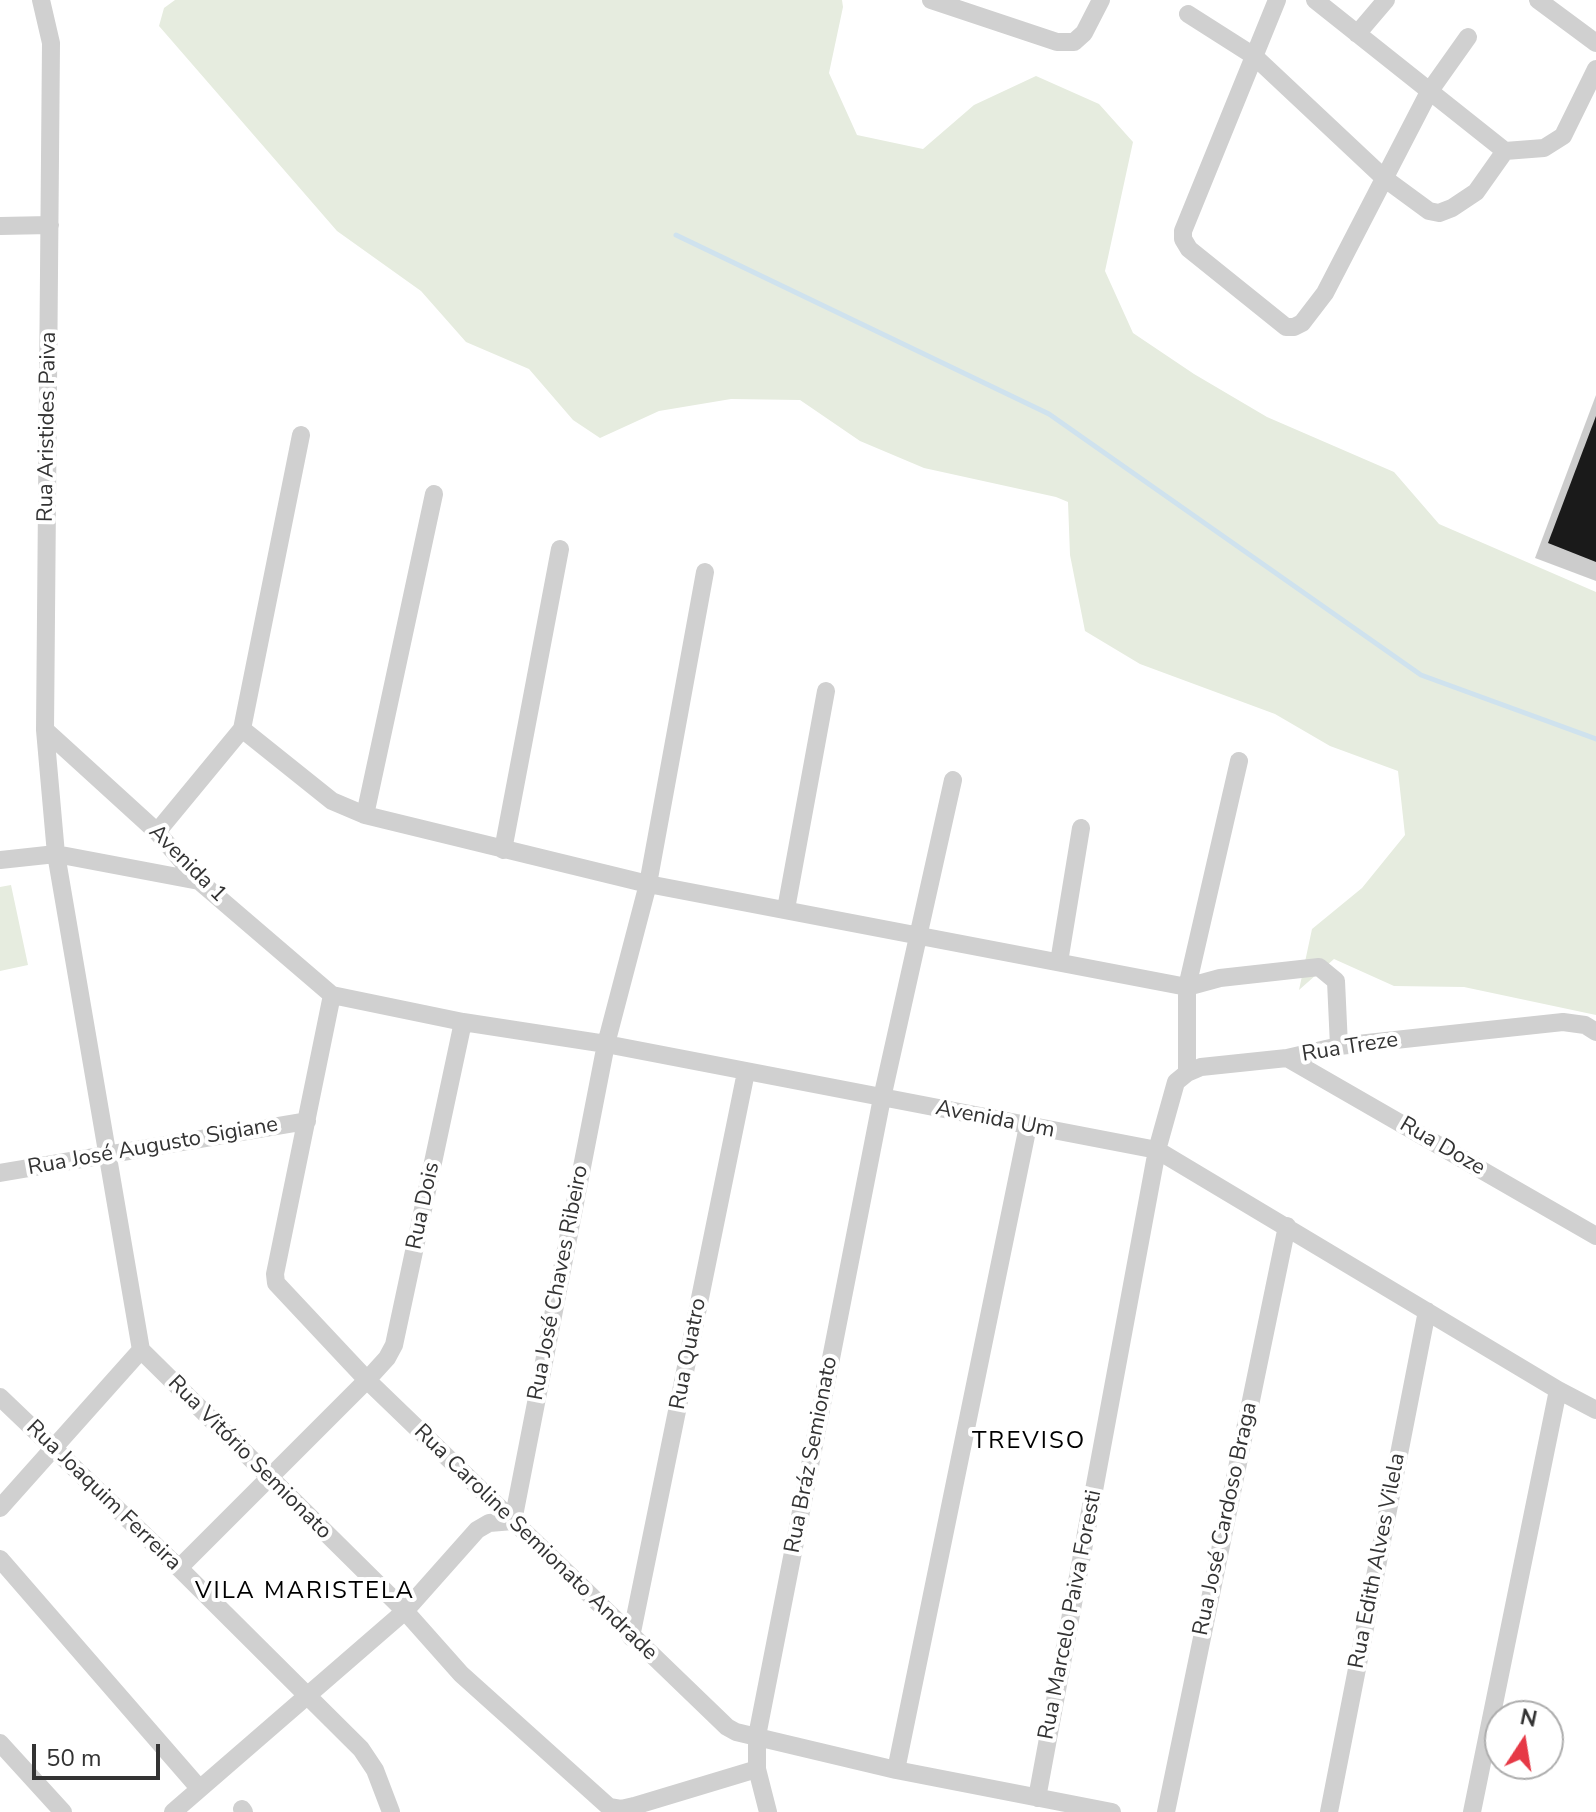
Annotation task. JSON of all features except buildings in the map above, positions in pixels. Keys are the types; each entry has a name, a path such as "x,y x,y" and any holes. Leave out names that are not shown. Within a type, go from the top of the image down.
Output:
{"street":[{"name":"Rua Aristides Paiva","path":"41,0 51,43 45,730 56,854"},
{"path":"931,0 1057,42 1074,42 1084,33 1101,0"},
{"path":"1277,0 1183,231 1189,249 1286,327 1302,323 1325,293 1429,92 1468,37"},
{"path":"1315,0 1505,151 1544,148 1563,136 1596,69"},
{"path":"1357,34 1386,0"},
{"path":"1538,0 1596,43"},
{"path":"1188,14 1254,56 1384,178 1429,211 1439,213 1452,208 1476,192 1505,151"},
{"path":"0,226 50,225"},
{"path":"157,832 242,729 301,435"},
{"path":"365,815 434,494"},
{"path":"503,850 560,549"},
{"name":"Rua José Chaves Ribeiro","path":"513,1521 606,1044 648,884 705,572"},
{"path":"786,909 826,691"},
{"path":"242,729 332,801 365,815 648,884 1187,987 1220,978 1319,967 1336,981 1339,1046"},
{"name":"Avenida 1","path":"45,730 157,832 199,881 332,995"},
{"path":"1157,1150 1176,1082 1187,1073 1187,987 1239,761"},
{"name":"Rua Bráz Semionato","path":"768,1812 757,1769 757,1736 882,1098 953,780"},
{"path":"1059,962 1081,828"},
{"path":"0,1508 141,1350 56,854"},
{"path":"0,860 56,854 199,881"},
{"name":"Avenida Um","path":"332,995 463,1022 606,1044 1157,1150 1596,1410"},
{"name":"Rua Caroline Semionato Andrade","path":"332,995 275,1274 276,1283 367,1380 719,1722 736,1732 896,1770 1112,1812"},
{"name":"Rua Dois","path":"179,1568 367,1380 394,1345 463,1022"},
{"name":"Rua Treze","path":"1187,1073 1201,1067 1287,1058 1339,1046 1563,1022 1585,1025 1596,1032"},
{"name":"Rua Doze","path":"1287,1058 1596,1236"},
{"name":"Rua Quatro","path":"631,1637 746,1072"},
{"name":"Rua José Augusto Sigiane","path":"0,1173 307,1121"},
{"path":"896,1770 1028,1126"},
{"name":"Rua Marcelo Paiva Foresti","path":"1037,1798 1157,1150"},
{"name":"Rua José Cardoso Braga","path":"1166,1812 1287,1226"},
{"name":"Rua Edith Alves Vilela","path":"1329,1812 1427,1311"},
{"name":"Rua Vitório Semionato","path":"141,1350 405,1611 461,1674 613,1811 757,1769"},
{"path":"1472,1812 1558,1390"},
{"name":"Rua Joaquim Ferreira","path":"0,1397 179,1568 361,1749 375,1770 391,1812"},
{"path":"173,1812 405,1611 477,1530 489,1523 513,1521"},
{"path":"0,1559 199,1788"},
{"path":"0,1743 63,1812"}],"shaded area":[{"path":"175,0 842,0 829,73 857,135 923,149 974,105 1036,76 1099,104 1133,142 1105,271 1133,333 1267,417 1394,472 1439,524 1596,592 1596,1015 1464,987 1394,986 1334,959 1299,990 1312,929 1362,888 1405,835 1398,771 1330,746 1275,714 1140,664 1085,631 1070,555 1068,502 924,468 860,441 800,400 731,399 659,411 600,438 573,420 529,369 466,342 421,291 337,231 159,26 164,8"},
{"path":"11,885 28,965 0,971 0,887"}],"waterway":[{"path":"676,235 1049,414 1421,675 1596,739"}],"district":[{"name":"TREVISO","path":"1029,1442"},
{"name":"VILA MARISTELA","path":"305,1592"}]}
